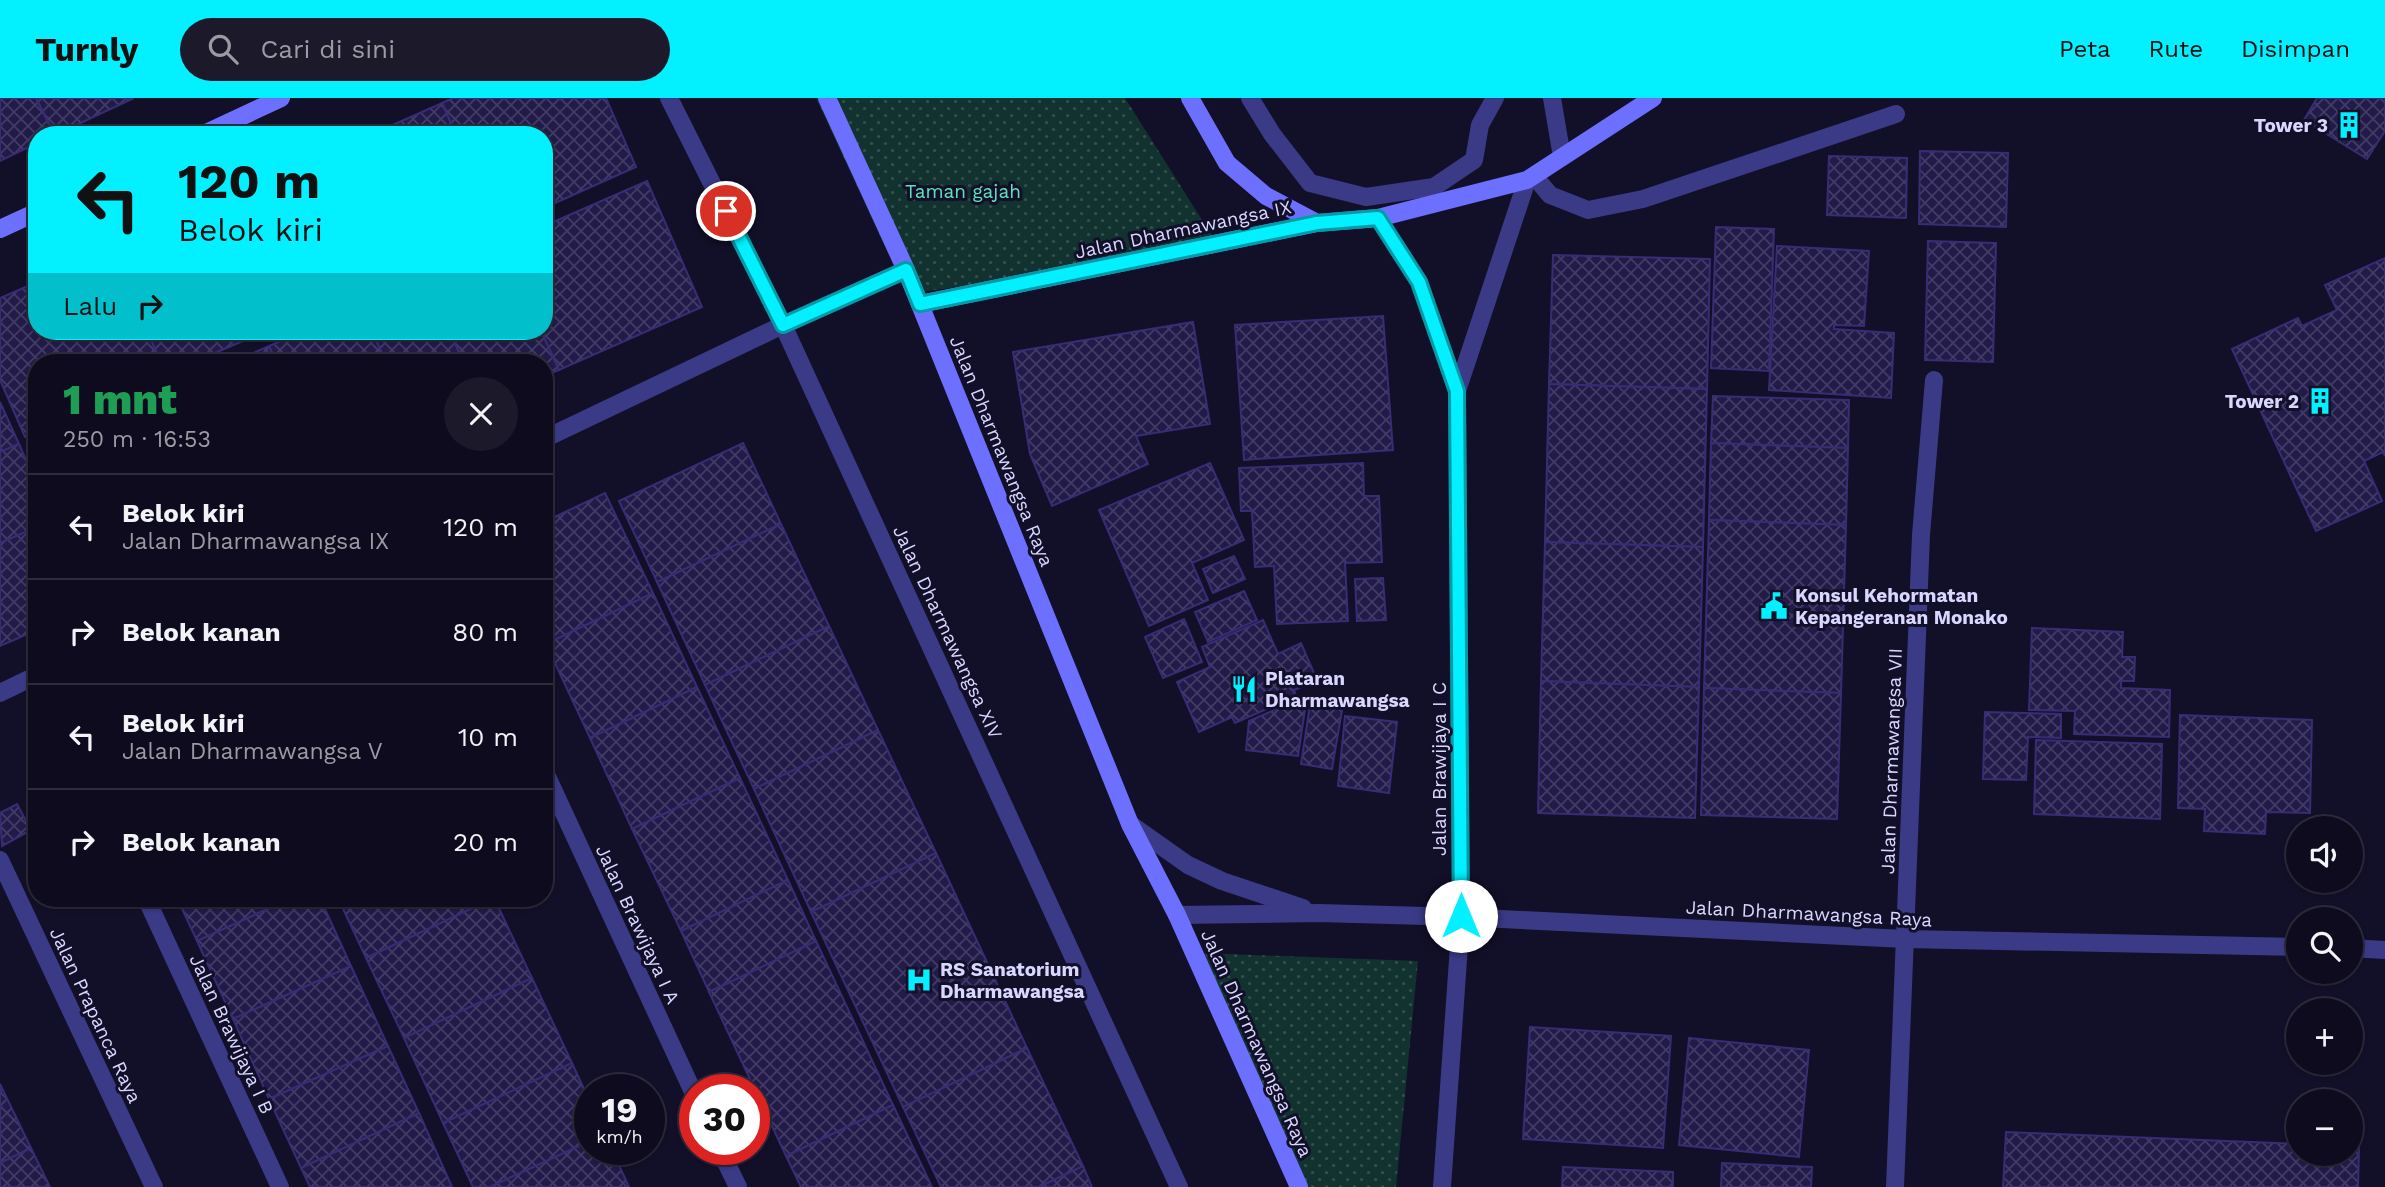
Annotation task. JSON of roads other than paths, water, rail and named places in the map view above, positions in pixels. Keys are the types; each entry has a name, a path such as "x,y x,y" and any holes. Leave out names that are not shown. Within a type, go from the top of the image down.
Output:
{"street":[{"path":"221,126 281,98"},
{"name":"Jalan Dharmawangsa XIV","path":"669,98 783,325 1179,1187"},
{"path":"1190,98 1227,163 1266,196 1317,223"},
{"path":"1250,98 1272,134 1310,183 1366,197 1434,187 1474,160 1480,125 1495,98"},
{"path":"1552,98 1562,158"},
{"name":"Jalan Dharmawangsa IX","path":"920,304 1317,223 1378,218 1531,179 1653,98"},
{"name":"Jalan Dharmawangsa Raya","path":"828,99 906,270 1130,824 1177,915 1299,1187"},
{"path":"1531,179 1550,195 1588,210 1643,199 1896,114"},
{"name":"Jalan Brawijaya I C","path":"1457,391 1531,179"},
{"path":"0,229 28,216"},
{"name":"Jalan Brawijaya I C","path":"1378,218 1419,282 1457,391 1461,916 1442,1187"},
{"path":"553,435 783,325 906,270"},
{"name":"Jalan Dharmawangsa VII","path":"1895,1187 1921,535 1934,380"},
{"path":"0,693 28,679"},
{"name":"Jalan Brawijaya I A","path":"553,789 685,1074"},
{"name":"Jalan Dharmawangsa Raya","path":"1130,824 1188,864 1222,881 1319,913"},
{"name":"Jalan Prapanca Raya","path":"0,860 154,1187"},
{"name":"Jalan Brawijaya I B","path":"150,907 280,1187"},
{"name":"Jalan Dharmawangsa Raya","path":"1177,915 1319,913 1461,916 1905,939 2286,947"},
{"path":"2363,949 2385,950"},
{"path":"727,1165 738,1187"}],"place":[{"name":"Tower 3","path":"2349,125"},
{"name":"Tower 2","path":"2320,401"},
{"name":"Konsul Kehormatan Kepangeranan Monako","path":"1774,606"},
{"name":"Plataran Dharmawangsa","path":"1244,689"},
{"name":"RS Sanatorium Dharmawangsa","path":"919,980"}],"park label":[{"name":"Taman gajah","path":"963,191"}]}
